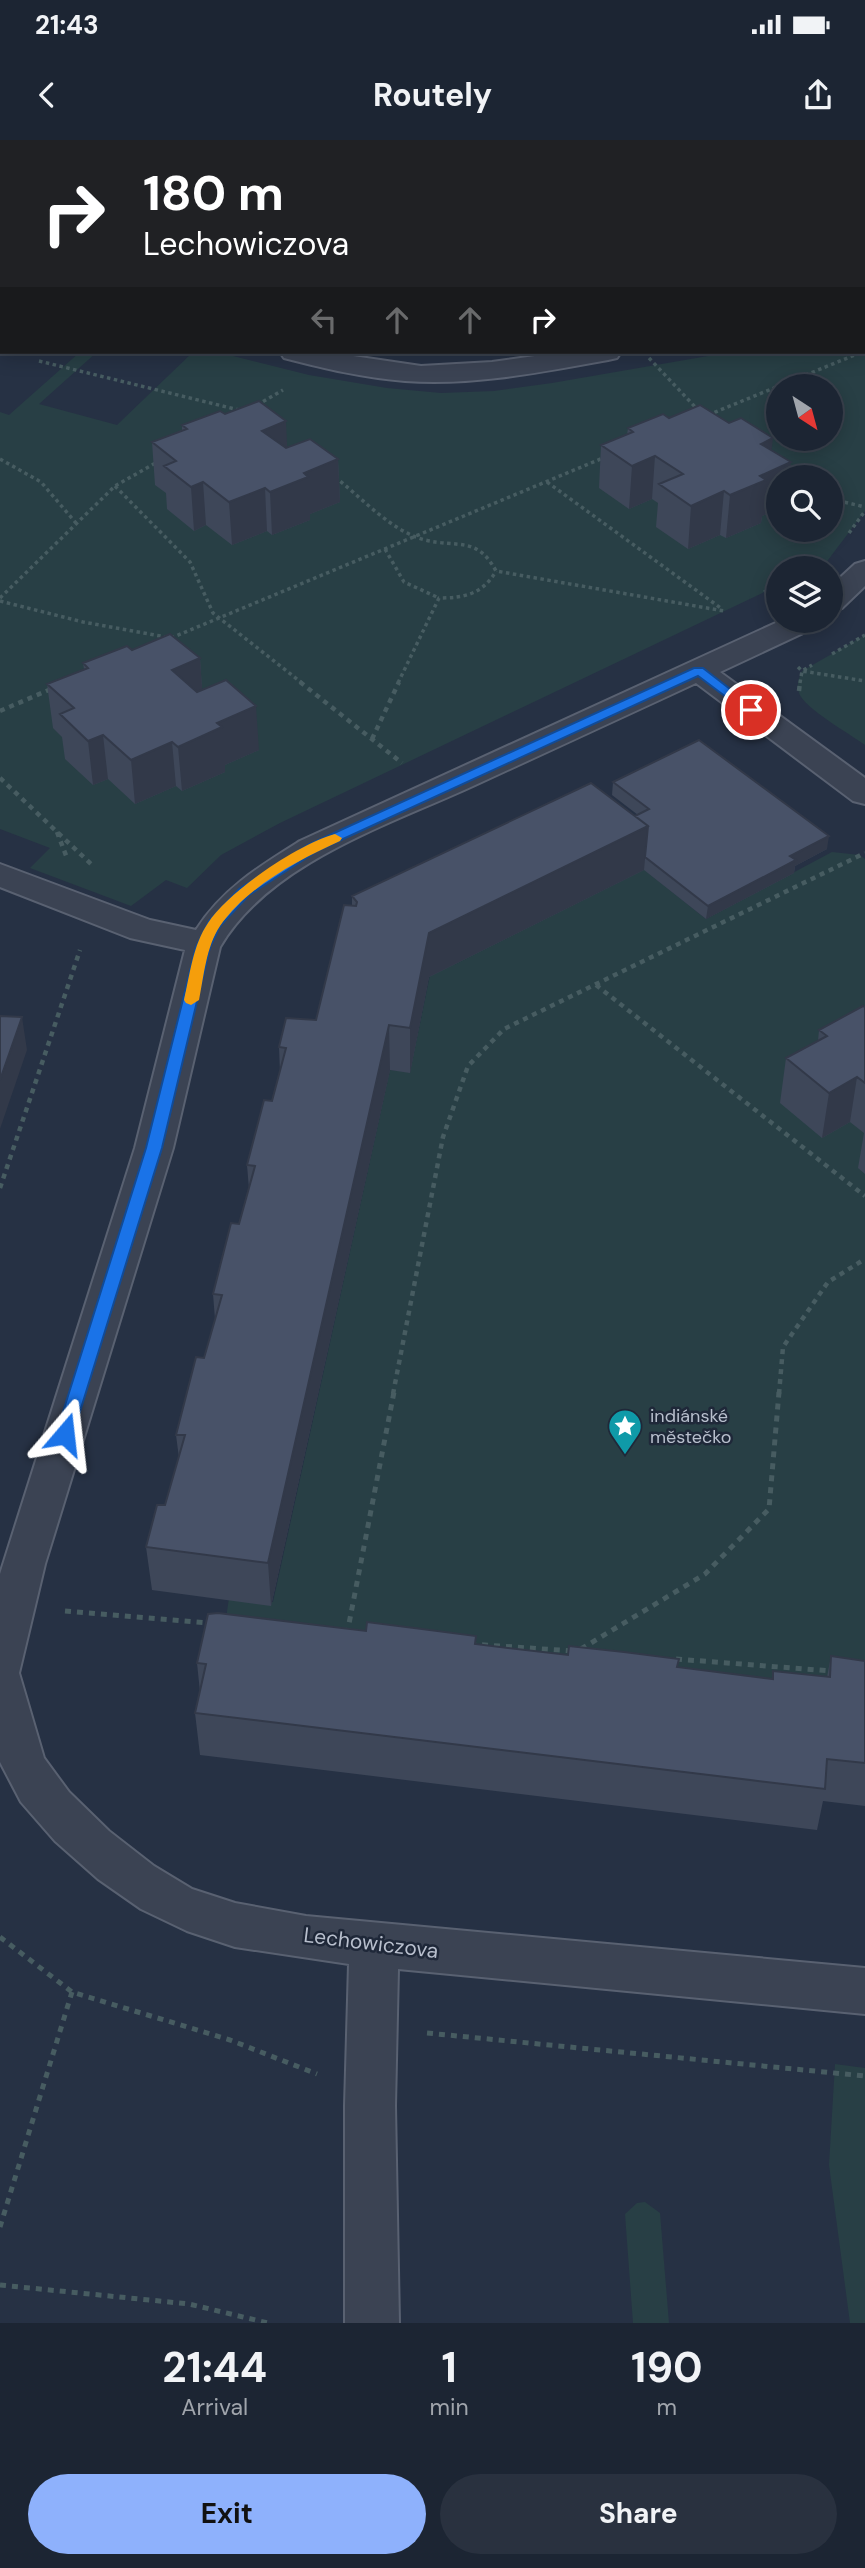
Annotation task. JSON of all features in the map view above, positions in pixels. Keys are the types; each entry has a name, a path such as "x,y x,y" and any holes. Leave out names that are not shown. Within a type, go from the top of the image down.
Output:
{"street":[{"path":"301,354 332,362 418,374 486,372 596,354"},
{"path":"843,591 865,570"},
{"path":"0,1665 15,1606 12,1562 154,1148 205,943 214,924 244,892 312,848 782,633"},
{"path":"699,671 865,794"},
{"path":"0,875 142,930 205,943"},
{"name":"Lechowiczova","path":"0,1680 5,1713 28,1774 65,1818 121,1872 175,1905 236,1926 374,1944 865,1991"},
{"path":"372,2323 374,1944"}],"path":[{"path":"646,354 705,417 716,424"},
{"path":"705,417 857,354"},
{"path":"39,361 246,411 234,418"},
{"path":"256,405 332,362"},
{"path":"159,643 607,457"},
{"path":"0,459 41,482 76,523"},
{"path":"162,459 115,486 0,599 83,622 171,638"},
{"path":"330,474 415,536 458,542 479,549 491,557 496,571"},
{"path":"547,482 766,641 802,671 865,681"},
{"path":"115,486 190,562 213,612 402,763"},
{"path":"843,502 865,507"},
{"path":"385,549 396,575 410,588 439,598 456,599 482,591 496,571"},
{"path":"496,571 724,611"},
{"path":"372,739 439,598"},
{"path":"831,655 865,635"},
{"path":"803,699 799,694 798,682 802,671 820,661"},
{"path":"0,711 61,685"},
{"path":"347,1635 443,1137 468,1066 504,1029 863,856"},
{"path":"0,1188 86,935 75,904"},
{"path":"595,985 865,1196"},
{"path":"577,1652 705,1574 769,1509 783,1347 828,1282 865,1259"},
{"path":"15,1606 222,1624"},
{"path":"333,1633 360,1636"},
{"path":"468,1644 590,1653"},
{"path":"673,1659 838,1671"},
{"path":"0,1937 72,1992 230,2040 323,2077"},
{"path":"0,2227 72,1992"},
{"path":"372,2028 865,2076"},
{"path":"0,2285 189,2304 268,2323"}],"green space":[{"path":"78,354 95,354 39,404 117,425 191,354 225,354 309,375 387,388 441,393 494,391 719,354 865,354 865,511 843,540 843,465 766,465 766,542 842,542 831,556 766,556 766,591 280,823 221,855 187,888 166,880 131,906 30,868 50,848 0,829 0,412 9,415"},
{"path":"865,635 865,745 809,706 799,693 798,687 802,671"},
{"path":"832,852 860,855 865,859 865,1703 221,1652 229,1598 273,1602 390,1070 410,1072 430,975 642,868 706,919"},
{"path":"835,2064 865,2068 865,2323 850,2323 829,2165"},
{"path":"645,2202 660,2213 669,2323 633,2323 625,2214 637,2203"}],"building":[{"path":"259,401 286,421 262,431 286,448 310,439 338,459 304,473 308,477 270,492 265,488 229,502 203,482 191,487 164,466 176,461 152,442 187,429 182,425 220,411 225,414"},
{"path":"700,405 729,423 741,418 766,434 766,442 761,444 766,447 766,452 774,452 791,462 784,465 766,465 766,473 760,476 766,480 730,495 724,491 691,506 659,484 683,474 655,456 632,466 601,445 633,432 628,428 663,414 669,418"},
{"path":"170,634 200,658 172,670 197,692 226,680 256,706 217,723 222,727 178,747 172,742 131,760 103,735 88,741 60,714 74,708 47,684 88,668 83,663 127,646 132,650"},
{"path":"699,740 829,836 790,856 796,860 708,906 645,857 648,826 635,816 649,809 613,782"},
{"path":"591,783 648,826 429,933 410,1028 389,1025 268,1563 146,1547 157,1505 165,1505 185,1435 176,1435 196,1357 204,1358 222,1295 213,1294 231,1223 239,1224 255,1166 247,1165 264,1100 272,1101 286,1048 279,1047 286,1018 316,1020 344,905 356,906 357,902 352,896"},
{"path":"863,1006 865,1083 857,1077 829,1093 786,1058 827,1036 819,1030"},
{"path":"0,1016 22,1017 0,1080"},
{"path":"208,1614 366,1631 367,1622 476,1636 475,1644 568,1655 569,1646 624,1652 679,1659 677,1667 773,1679 773,1671 830,1677 831,1656 865,1661 865,1763 827,1759 825,1789 195,1713 206,1664 197,1663"}],"slow traffic":[{"path":"191,1000 203,947 214,924 244,892 312,848 335,838"}],"place":[{"name":"indiánské městečko","path":"625,1456"}],"route":[{"path":"65,1434 154,1148 203,947 214,924 244,892 312,848 699,671 751,710"}]}
